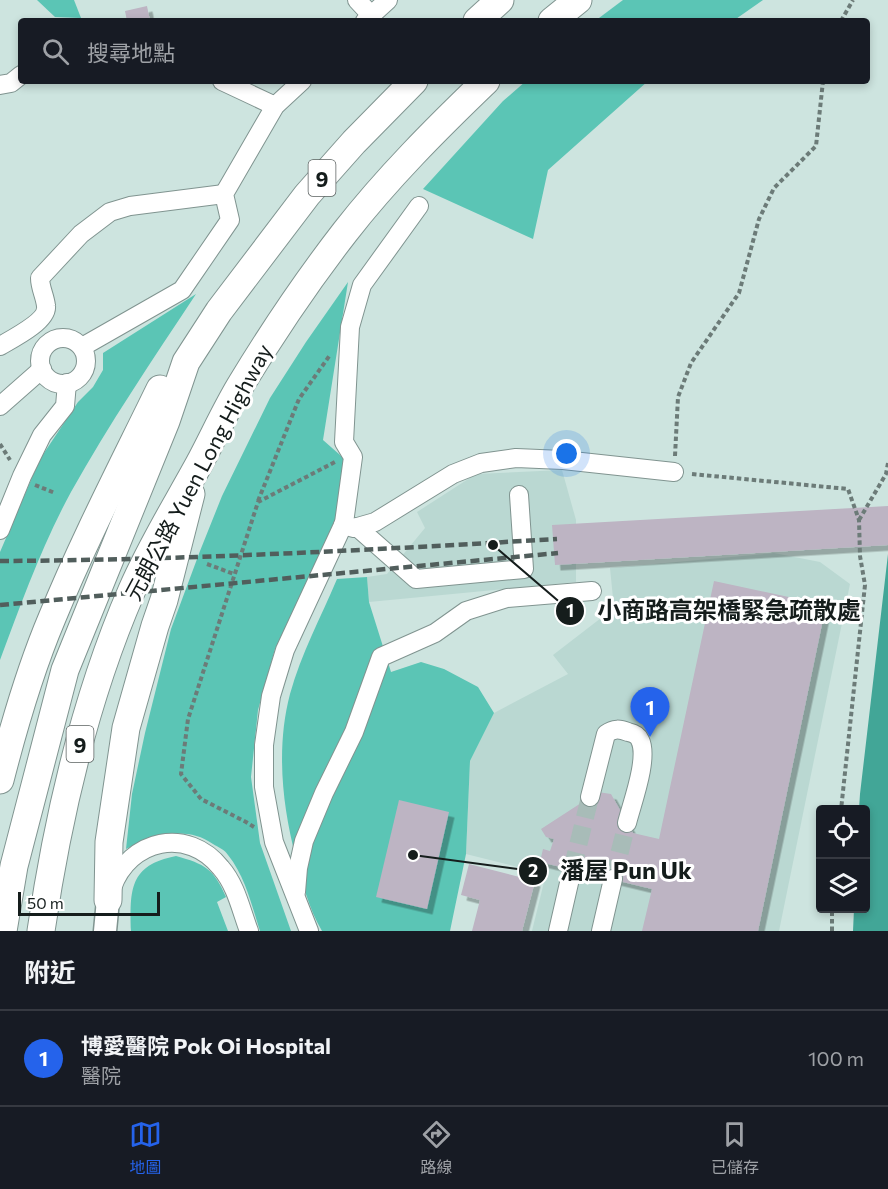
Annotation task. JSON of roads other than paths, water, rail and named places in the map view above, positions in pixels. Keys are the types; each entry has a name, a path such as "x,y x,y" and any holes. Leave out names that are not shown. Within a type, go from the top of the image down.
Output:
{"highway":[{"path":"480,18 500,0"},
{"path":"556,18 579,0"},
{"name":"元朗公路 Yuen Long Highway","path":"3,931 14,866 66,670 166,421 186,362 219,311 307,195 354,142 411,84"},
{"name":"元朗公路 Yuen Long Highway","path":"41,931 50,873 73,767 97,683 120,618 170,514 238,389 311,277 394,175 443,122 483,84"},
{"path":"0,714 36,612 79,517 127,434 160,389 186,362"},
{"path":"0,780 36,660 54,612 107,496 160,389"},
{"path":"108,900 109,842 126,728 186,520 197,467"}],"main road":[{"path":"105,931 108,900"}],"street":[{"path":"357,0 368,18 388,0"},
{"path":"0,85 11,83 18,77"},
{"path":"228,84 275,106"},
{"path":"82,347 182,290 230,220 224,194 275,106 299,84"},
{"path":"0,346 46,314 40,278 81,234 110,212 130,206 224,194"},
{"path":"309,931 274,842 264,787 266,719 277,672 292,632 348,525 353,457 344,442 350,327 362,285 419,206"},
{"path":"56,339 70,339 82,347 86,362 81,376 67,383 52,381 42,369 41,355 45,348 56,339"},
{"path":"0,406 42,369"},
{"path":"0,530 42,435 65,406 67,383"},
{"path":"348,525 375,522 453,474 481,463 516,458 563,460 674,472"},
{"path":"348,525 416,579 524,569 519,495"},
{"path":"296,897 298,868 304,841 324,793 354,732 381,657 435,633 466,611 507,598 592,591"},
{"path":"590,797 606,734 612,730 621,729 638,736 642,751 642,764 627,824"},
{"path":"108,900 120,870 139,851 145,847 164,843 186,845 196,848 214,860 227,875 249,931"},
{"path":"558,931 573,870"},
{"path":"601,931 613,879"}],"tunnel":[{"path":"572,870 590,797"},
{"path":"613,879 627,823"}],"railway":[{"path":"0,561 348,551 557,539"},
{"path":"0,605 558,553"}],"place":[{"name":"小商路高架橋緊急疏散處","path":"493,545"},
{"name":"博愛醫院 Pok Oi Hospital","path":"650,737"},
{"name":"潘屋 Pun Uk","path":"413,855"}]}
